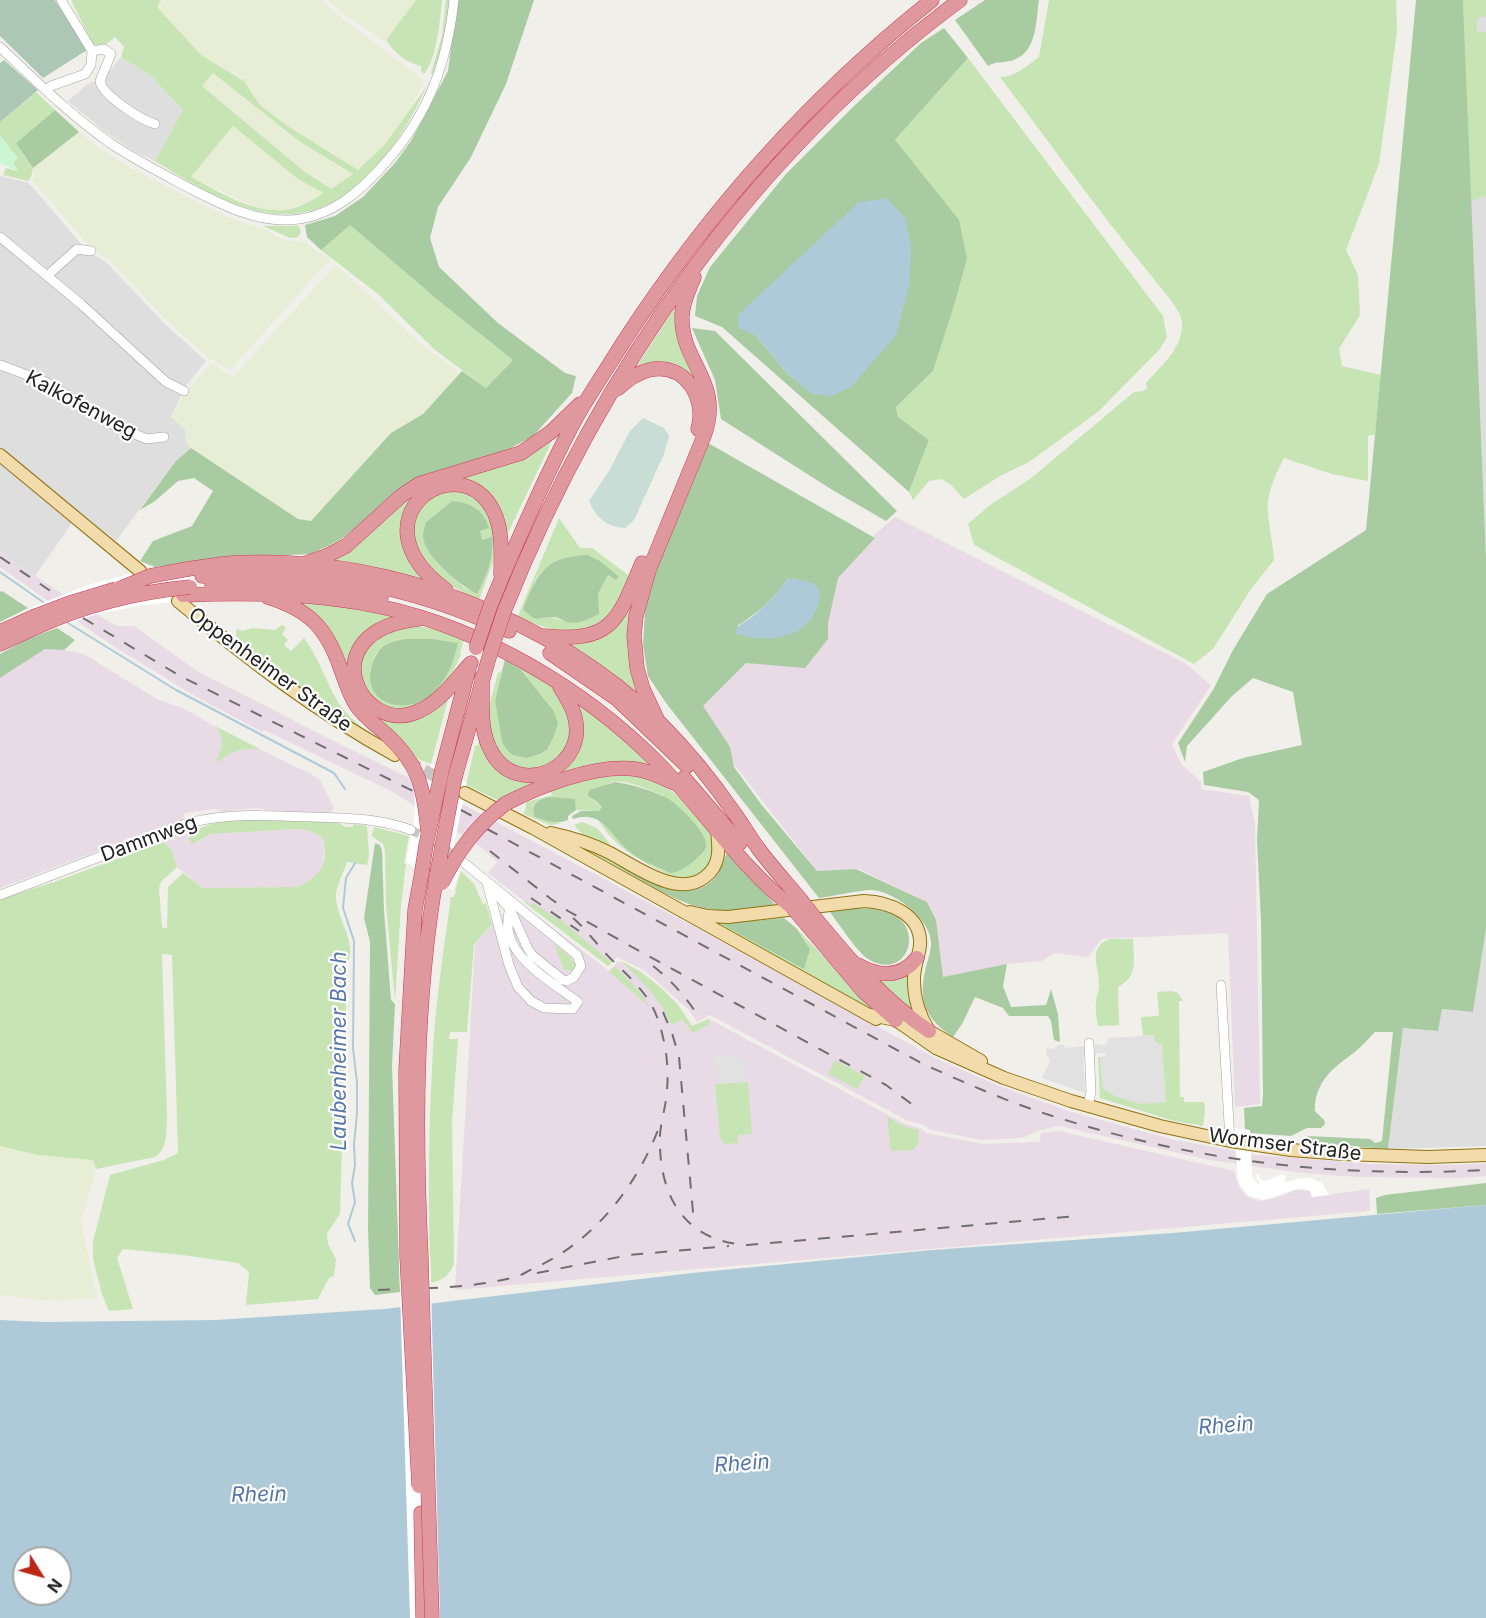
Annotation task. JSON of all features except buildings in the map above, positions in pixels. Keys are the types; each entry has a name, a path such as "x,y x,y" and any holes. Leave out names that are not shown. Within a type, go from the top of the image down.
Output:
{"highway":[{"path":"423,1618 414,1257 422,989 431,907 439,881 455,777 482,677 505,609 548,511 585,436 649,332 735,215 805,136 901,46 960,0"},
{"path":"432,1618 406,1070 415,910 428,832 442,770 471,663 501,580 537,497 590,394 648,304 688,248 759,164 834,85 929,3"},
{"path":"659,723 639,676 635,626 644,584 710,417 711,405 708,393 687,343 682,323 685,301 704,255"},
{"path":"539,636 584,637 602,631 618,616 698,429 701,413 696,392 685,379 674,373 660,369 644,372 632,378 609,396"},
{"path":"299,565 346,546 395,501 418,484 521,453 551,432 590,394"},
{"path":"454,597 421,567 412,554 407,538 408,520 413,508 424,494 440,486 456,485 471,489 481,495 491,507 500,535 501,580"},
{"path":"190,582 232,563 299,565 363,572 418,585 454,597 539,636 590,667 659,723 713,783 792,903"},
{"path":"122,593 260,573 357,581 435,600 466,611 526,639 586,676 635,715 676,754 752,840"},
{"path":"0,632 71,613 122,593 150,576 255,593 301,595 372,605 424,619 507,654 587,702 643,748 763,882 792,903"},
{"path":"190,582 271,583 338,590 380,598 436,614 513,647 580,687 646,740 705,801 792,903 924,1034"},
{"path":"255,593 297,608 321,628 332,644 356,705 363,715 386,734 408,757 417,772 424,792 428,832"},
{"path":"424,619 398,622 383,627 372,633 362,644 355,661 355,676 358,688 370,704 392,715 403,716 415,713 436,699 471,663"},
{"path":"0,644 35,622"},
{"path":"482,677 484,730 489,747 503,766 514,772 529,775 544,774 559,767 568,757 575,742 577,732 574,713 557,683"},
{"path":"439,881 470,836 492,814 519,797 562,781 607,770 642,770 677,784"},
{"path":"809,919 863,991 896,1020"},
{"path":"849,959 873,972 887,975 904,969 916,958"}],"main road":[{"path":"0,455 140,571"},
{"name":"Oppenheimer Straße","path":"178,602 283,684 358,734 395,755"},
{"path":"465,793 533,828 893,1029 924,1034"},
{"path":"533,828 606,851 660,879 684,885 700,880 713,869 719,853 717,831"},
{"path":"669,904 695,914 728,917 847,902 873,901 884,903 905,913 916,926 920,942 914,974 915,999 921,1015 924,1034"},
{"path":"870,1015 896,1020 924,1034"},
{"name":"Wormser Straße","path":"924,1034 1018,1082 1046,1093 1160,1126 1230,1141 1291,1150 1428,1157 1486,1155"}],"street":[{"path":"46,90 51,86 85,74 91,65 92,51 61,0"},
{"path":"0,47 97,133 137,160 232,209 273,220 300,219 337,206 363,187 389,158 422,110 441,68 447,48 453,0"},
{"path":"92,51 104,49 111,54 100,81 103,89 140,118 155,124"},
{"path":"0,237 48,274 166,382 184,391"},
{"path":"48,274 77,249 91,251"},
{"name":"Kalkofenweg","path":"0,365 46,382 117,427 147,439 164,438"},
{"name":"Dammweg","path":"0,895 188,823 206,819 243,815 371,820 411,831"},
{"path":"463,862 577,955 581,966 574,976 567,981 563,980 533,956 509,901"},
{"path":"487,883 513,976 521,992 544,1008 573,1009 578,1002 523,959 514,948 508,927 509,901"},
{"path":"498,924 500,915 509,901"},
{"path":"1221,985 1230,1141"},
{"path":"1088,1106 1091,1092 1089,1043"}],"shaded area":[{"path":"1463,0 1486,0 1486,558 1471,201"},
{"path":"121,57 150,75 183,110 155,161 134,151 105,132 68,101 89,83 103,79"},
{"path":"0,176 29,183 87,251 106,262 167,326 206,361 185,387 171,417 185,429 186,441 191,448 175,462 116,541 80,512 35,576 0,552"},
{"path":"643,418 664,428 669,436 664,454 634,520 625,528 613,526 595,512 589,501 609,471 630,431"},
{"path":"895,517 1185,663 1211,685 1172,744 1181,764 1201,782 1202,789 1249,796 1255,823 1260,1104 1235,1107 1228,933 1102,939 1088,957 1055,953 1042,961 1007,964 943,978 936,920 927,902 859,869 817,871 684,700"},
{"path":"0,552 59,592 117,626 134,626 197,671 466,806 937,1059 997,1085 1068,1111 1175,1140 1257,1155 1373,1164 1486,1163 1486,1176 1357,1177 1303,1173 1210,1160 1059,1126 1040,1130 1022,1138 982,1140 931,1130 924,1125 908,1121 710,1015 697,1022 688,1009 644,970 617,957 608,966 488,873 497,862 480,846 391,791 264,730 262,732 188,692 110,644 0,567"},
{"path":"54,648 84,654 157,699 185,709 228,734 320,780 334,808 331,812 297,814 255,808 223,812 214,809 185,813 182,820 189,837 188,841 197,843 210,834 300,829 313,832 322,837 325,845 323,867 318,875 297,887 203,888 177,867 171,849 163,842 155,841 151,831 0,888 0,678 45,649"},
{"path":"523,905 609,971 618,961 640,971 678,1004 692,1026 709,1019 926,1133 983,1144 1040,1142 1041,1133 1059,1131 1234,1171 1239,1187 1248,1197 1260,1201 1282,1196 1295,1190 1311,1191 1312,1197 1369,1189 1370,1211 455,1290 475,945 492,924"},
{"path":"1486,929 1486,1146 1388,1149 1403,1028 1438,1031 1441,1009 1473,1012"},
{"path":"1155,1035 1154,1041 1162,1044 1166,1102 1141,1104 1117,1097 1103,1089 1100,1057 1107,1055 1098,1053 1095,1056 1095,1044 1106,1045 1109,1038"},
{"path":"1058,1045 1064,1045 1065,1048 1085,1046 1083,1058 1085,1093 1042,1078 1050,1061 1046,1053 1047,1048 1054,1049"},
{"path":"714,1053 746,1061 747,1082 716,1084"}],"green space":[{"path":"0,0 55,0 87,50 43,78 0,36"},
{"path":"71,0 161,0 157,7 201,55 244,81 260,105 286,125 358,170 386,143 427,86 400,135 383,158 364,179 343,196 319,208 292,214 262,212 220,198 155,161 183,110 150,75 121,57 124,47 115,37 105,45 98,47 92,43","holes":["213,73 300,142 353,174 331,189 305,172 202,86","233,126 298,179 324,193 294,208 272,210 247,205 191,177"]},
{"path":"161,0 322,0 329,8 422,79 423,83 400,125 386,143 358,170 286,125 260,105 240,77 201,55 157,7"},
{"path":"328,0 416,0 386,40 383,40"},
{"path":"416,0 442,0 435,49 424,74 421,66 401,57 386,40"},
{"path":"446,0 451,0 446,33 435,72 432,75 442,36"},
{"path":"457,0 534,0 506,84 471,157 438,207 430,238 439,267 498,323 565,373 576,376 572,393 533,436 500,454 427,474 395,492 340,540 311,554 222,558 155,567 140,561 153,541 192,526 213,491 194,478 178,481 155,501 140,510 175,462 191,448 298,519 311,521 391,433 423,414 462,371 486,388 513,360 350,225 321,250 307,237 305,225 335,216 363,197 395,163 411,141 448,71"},
{"path":"985,0 1039,0 1032,42 1023,55 988,66 955,20"},
{"path":"1049,0 1396,0 1397,32 1379,164 1346,250 1358,275 1360,315 1339,349 1342,366 1381,375 1375,434 1368,436 1368,481 1332,474 1284,458 1272,484 1268,505 1274,560 1251,589 1213,649 1194,664 974,545 968,524 990,505 1030,479 1134,392 1147,388 1146,383 1170,356 1182,331 1181,317 1173,304 1000,77 1016,73 1039,57"},
{"path":"1416,0 1463,0 1486,558 1486,929 1473,1012 1442,1009 1438,1031 1403,1028 1388,1149 1302,1142 1308,1136 1370,1139 1375,1143 1382,1141 1393,1032 1375,1032 1327,1076 1316,1101 1315,1111 1325,1124 1321,1128 1307,1128 1291,1136 1250,1133 1249,1130 1245,1130 1244,1108 1262,1106 1263,1096 1261,920 1257,841 1259,800 1248,792 1204,785 1203,772 1243,758 1302,745 1293,692 1253,678 1232,696 1187,746 1185,762 1178,743 1213,690 1233,650 1267,594 1366,530"},
{"path":"1463,0 1486,0 1486,16 1477,18 1477,32 1486,32 1486,196 1471,201"},
{"path":"944,28 968,58 895,140 959,220 967,259 933,371 896,407 898,417 929,440 909,492 722,327 695,316 697,296 710,267 786,174 921,43","holes":["755,335 812,393 788,374"]},
{"path":"968,58 1163,316 1167,337 1160,349 1099,411 1029,462 1000,476 964,499 942,479 929,481 913,500 909,492 929,440 898,417 896,407 933,371 967,259 895,140"},
{"path":"4,60 38,90 0,122 0,63"},
{"path":"212,72 299,142 353,174 331,190 305,172 202,86"},
{"path":"36,92 55,110 16,143 33,168 28,181 3,175 6,168 17,171 0,135 0,122"},
{"path":"55,110 79,132 33,168 16,143"},
{"path":"233,126 298,179 324,193 286,210 271,210 257,208 190,177"},
{"path":"79,132 103,151 134,170 199,203 282,239 303,242 330,259 230,370 210,359 166,320 109,259 93,250 33,181 33,168"},
{"path":"0,135 18,158 13,163 17,171 0,163"},
{"path":"349,224 439,301 513,360 486,388 435,350 378,294 321,250"},
{"path":"263,226 299,226 301,232 298,237 290,238"},
{"path":"336,265 423,346 460,373 423,414 391,433 311,521 298,519 191,448 186,441 185,429 171,417 185,393 211,363 233,377"},
{"path":"681,299 679,327 682,341 703,390 706,416 703,431 643,576 634,610 631,641 633,662 644,700 642,702 611,677 561,643 601,636 613,628 626,613 700,432 703,408 697,388 691,379 672,367 660,365 633,372"},
{"path":"692,328 715,331 897,511 886,521 834,491 721,419 715,380"},
{"path":"554,437 505,539 500,517 455,480"},
{"path":"708,443 875,538 838,578 828,623 828,639 805,668 746,663 703,706 730,747 734,767 761,804 817,871 856,869 927,902 936,920 943,977 1007,964 1003,986 1011,1007 1046,1005 1051,989 1058,1014 1060,1042 1054,1040 1048,1016 1009,1016 1003,1008 975,997 953,1037 931,1017 924,1001 923,982 931,944 930,935 918,916 900,900 879,891 870,890 819,898 666,703 648,676 643,645 645,610 655,573","holes":["788,578 775,638 737,626 766,605"]},
{"path":"427,485 408,506 403,517 401,537 409,557 429,582 372,569 325,562 401,501"},
{"path":"460,490 482,500 495,529 493,562 479,600 445,583 416,554 411,525 431,494","holes":["452,501 489,527 479,531 488,568 477,593 463,587 455,576 441,566 426,522"]},
{"path":"452,501 465,503 480,512 489,528 480,531 482,540 492,537 489,566 477,594 444,570 425,544 423,536 426,522"},
{"path":"559,518 580,548 592,548 632,578 625,599 591,632 565,634 517,618","holes":["574,556 619,577 616,580 608,575 598,594 568,622 524,609 540,574 545,568 562,560"]},
{"path":"587,555 600,561 619,577 616,580 608,575 598,594 599,614 571,623 555,617 537,619 531,617 523,609 533,586 552,563 573,556"},
{"path":"2,591 28,608 0,622 0,592"},
{"path":"291,599 346,604 400,617 372,630 356,647 350,667 354,687 364,704 381,715 401,719 428,711 451,688 431,764 418,759 360,705 337,648 324,626"},
{"path":"282,625 286,628 282,634 288,640 284,645 291,651 304,638 341,707 372,736 305,692 237,640 237,629 242,631 253,628 274,630"},
{"path":"413,625 464,639 461,654 439,691 422,704 399,710 375,703 364,687 358,666 372,638","holes":["405,639 433,639 458,643 448,671 429,696 371,687 370,671 376,653"]},
{"path":"57,628 75,640 64,650 45,649 0,678 0,654 25,640"},
{"path":"405,639 433,639 458,643 449,671 436,690 421,702 398,705 379,697 372,689 370,678 377,653 388,644"},
{"path":"505,659 521,670 553,710 558,723 547,750 527,758 513,755 502,742 495,701"},
{"path":"514,665 552,686 572,718 569,747 547,769 514,768 495,750 487,720 498,673 502,671 495,701 502,742 527,758 547,750 553,738 553,710 521,670"},
{"path":"574,702 588,709 657,768 643,765 500,801 466,785 475,746 478,745 480,737 506,773 566,765"},
{"path":"215,726 260,749 238,751 219,762 216,760 222,738"},
{"path":"612,773 638,776 659,783 676,795 702,822 710,834 713,845 710,861 701,873 686,879 678,879 665,874 622,848 598,820 608,827 629,851 670,873 664,796 639,786 625,782 613,782 603,786 588,796 602,807 599,811 576,810 575,799 555,823 563,823 550,825 523,814 526,802 553,795 549,791"},
{"path":"615,782 653,792 676,805 702,834 706,846 703,852 687,866 670,873 633,855 599,821 583,817 573,819 572,816 581,811 599,811 602,807 588,796 589,790"},
{"path":"550,797 575,799 576,810 568,816 568,820 555,822 535,817 536,803"},
{"path":"292,819 338,822 345,827 352,827 354,824 367,826 369,855 367,865 347,862 336,894 350,956 347,963 340,1214 327,1233 328,1244 336,1259 334,1276 329,1278 318,1299 246,1305 249,1272 238,1263 123,1249 117,1258 133,1309 109,1311 93,1259 93,1241 110,1175 164,1160 178,1153 172,955 162,954 167,1117 166,1139 159,1153 155,1157 96,1169 93,1160 38,1155 0,1146 0,899 163,842 171,849 177,867 161,882 159,888 162,927 167,929 168,887 183,873 203,888 297,887 313,878 323,864 325,848 322,838 312,832 300,829 210,834 194,844 188,840 194,832 219,822"},
{"path":"582,822 597,828 610,844 608,847 580,837 582,834 574,825"},
{"path":"374,827 409,836 404,864 406,864 395,1001 386,905 385,851 383,844 372,836"},
{"path":"375,843 380,845 382,851 391,1000 395,1004 392,1066 400,1292 375,1295 370,1288 368,1228 370,942 364,918"},
{"path":"578,845 604,854 667,888 621,867 662,892"},
{"path":"729,850 775,905 727,910 689,904 672,897 613,863 664,887 690,891 703,887 714,879"},
{"path":"461,871 474,884 483,904 486,903 492,924 474,945 467,1032 450,1032 449,1039 458,1039 452,1122 454,1262 446,1276 431,1283 429,1176 433,1047 451,897 454,897"},
{"path":"526,901 563,922 612,963 608,966 524,902"},
{"path":"854,908 879,909 897,916 905,926 909,937 908,948 903,957 894,963 882,965 864,955 830,912"},
{"path":"782,916 784,918 722,925 810,949 796,928 880,1015 826,988 713,921"},
{"path":"784,918 796,928 810,949 804,969 721,924"},
{"path":"1110,939 1133,939 1133,967 1129,978 1118,987 1119,1025 1098,1026 1096,1000 1099,986 1096,952 1103,942"},
{"path":"554,944 575,964 573,970 564,969"},
{"path":"621,961 642,973 661,988 692,1026 709,1019 709,1024 693,1033 682,1019 672,1025 663,1008 647,987"},
{"path":"615,966 640,992 650,1007 609,972"},
{"path":"911,971 914,1015 875,978"},
{"path":"1157,992 1178,993 1183,1001 1179,1001 1180,1097 1184,1097 1184,1102 1204,1102 1203,1126 1174,1121 1100,1098 1098,1057 1100,1057 1103,1089 1162,1044 1154,1041 1154,1035 1143,1036 1141,1017 1159,1016"},
{"path":"835,1060 865,1076 857,1089 828,1074"},
{"path":"748,1082 752,1134 738,1135 738,1143 724,1144 720,1138 715,1084"},
{"path":"887,1117 903,1126 919,1130 918,1144 913,1150 891,1151"},
{"path":"0,1146 38,1155 94,1160 96,1169 81,1222 97,1299 42,1300 0,1295"},
{"path":"1486,1183 1486,1205 1377,1214 1376,1198 1385,1195"}],"water":[{"path":"887,198 905,218 911,246 910,282 896,335 851,387 831,396 812,394 788,374 755,335 738,328 738,315 859,202"},
{"path":"788,578 812,583 819,591 820,597 813,617 803,628 797,632 772,638 757,638 735,633 771,599"},
{"name":"Rhein","path":"1486,1205 1486,1618 0,1618 0,1320 44,1322 216,1320 384,1309 692,1273 932,1250 1173,1233"}],"pier":[{"path":"187,564 192,600 143,605 97,614 40,633 30,608 88,585 140,571"},
{"path":"388,730 414,754 427,779 431,764 467,783 454,844 457,845 474,823 500,801 514,809 487,829 473,846 461,866 453,890 406,862 415,813 414,789 404,765 382,743"},
{"path":"1234,1128 1250,1130 1252,1177 1258,1184 1260,1184 1256,1175 1259,1175 1260,1180 1265,1181 1283,1174 1286,1177 1285,1183 1310,1178 1322,1183 1329,1195 1312,1197 1310,1191 1297,1189 1264,1200 1247,1195 1238,1179"},
{"path":"430,1256 440,1618 410,1618 399,1257"}],"waterway":[{"name":"Laubenheimer Bach","path":"0,572 43,602"},
{"name":"Laubenheimer Bach","path":"68,623 176,690 334,773 345,789"},
{"name":"Laubenheimer Bach","path":"355,863 346,878 343,908 354,941 353,1048 357,1083 357,1113 352,1183 355,1202 348,1224 355,1241"}],"tunnel":[{"path":"408,762 448,783"},
{"path":"411,830 433,841 461,860"}],"railway":[{"path":"0,557 58,596"},
{"path":"83,618 180,676 415,792"},
{"path":"461,810 478,819"},
{"path":"487,829 923,1064 990,1093 1042,1112 1164,1146 1270,1164 1377,1171 1486,1170"},
{"path":"490,851 568,911 886,1085 917,1108"},
{"path":"531,898 579,931"},
{"path":"573,918 639,987 655,1013 663,1039 668,1082 660,1135 664,1177 679,1211 692,1225 707,1235 726,1242 748,1245 1077,1216"},
{"path":"653,966 677,988 697,1014"},
{"path":"663,1012 679,1057 694,1223"},
{"path":"378,1290 494,1282 519,1276 553,1258 592,1230 624,1193 637,1173 658,1130"},
{"path":"537,1273 629,1255 729,1246"}]}
